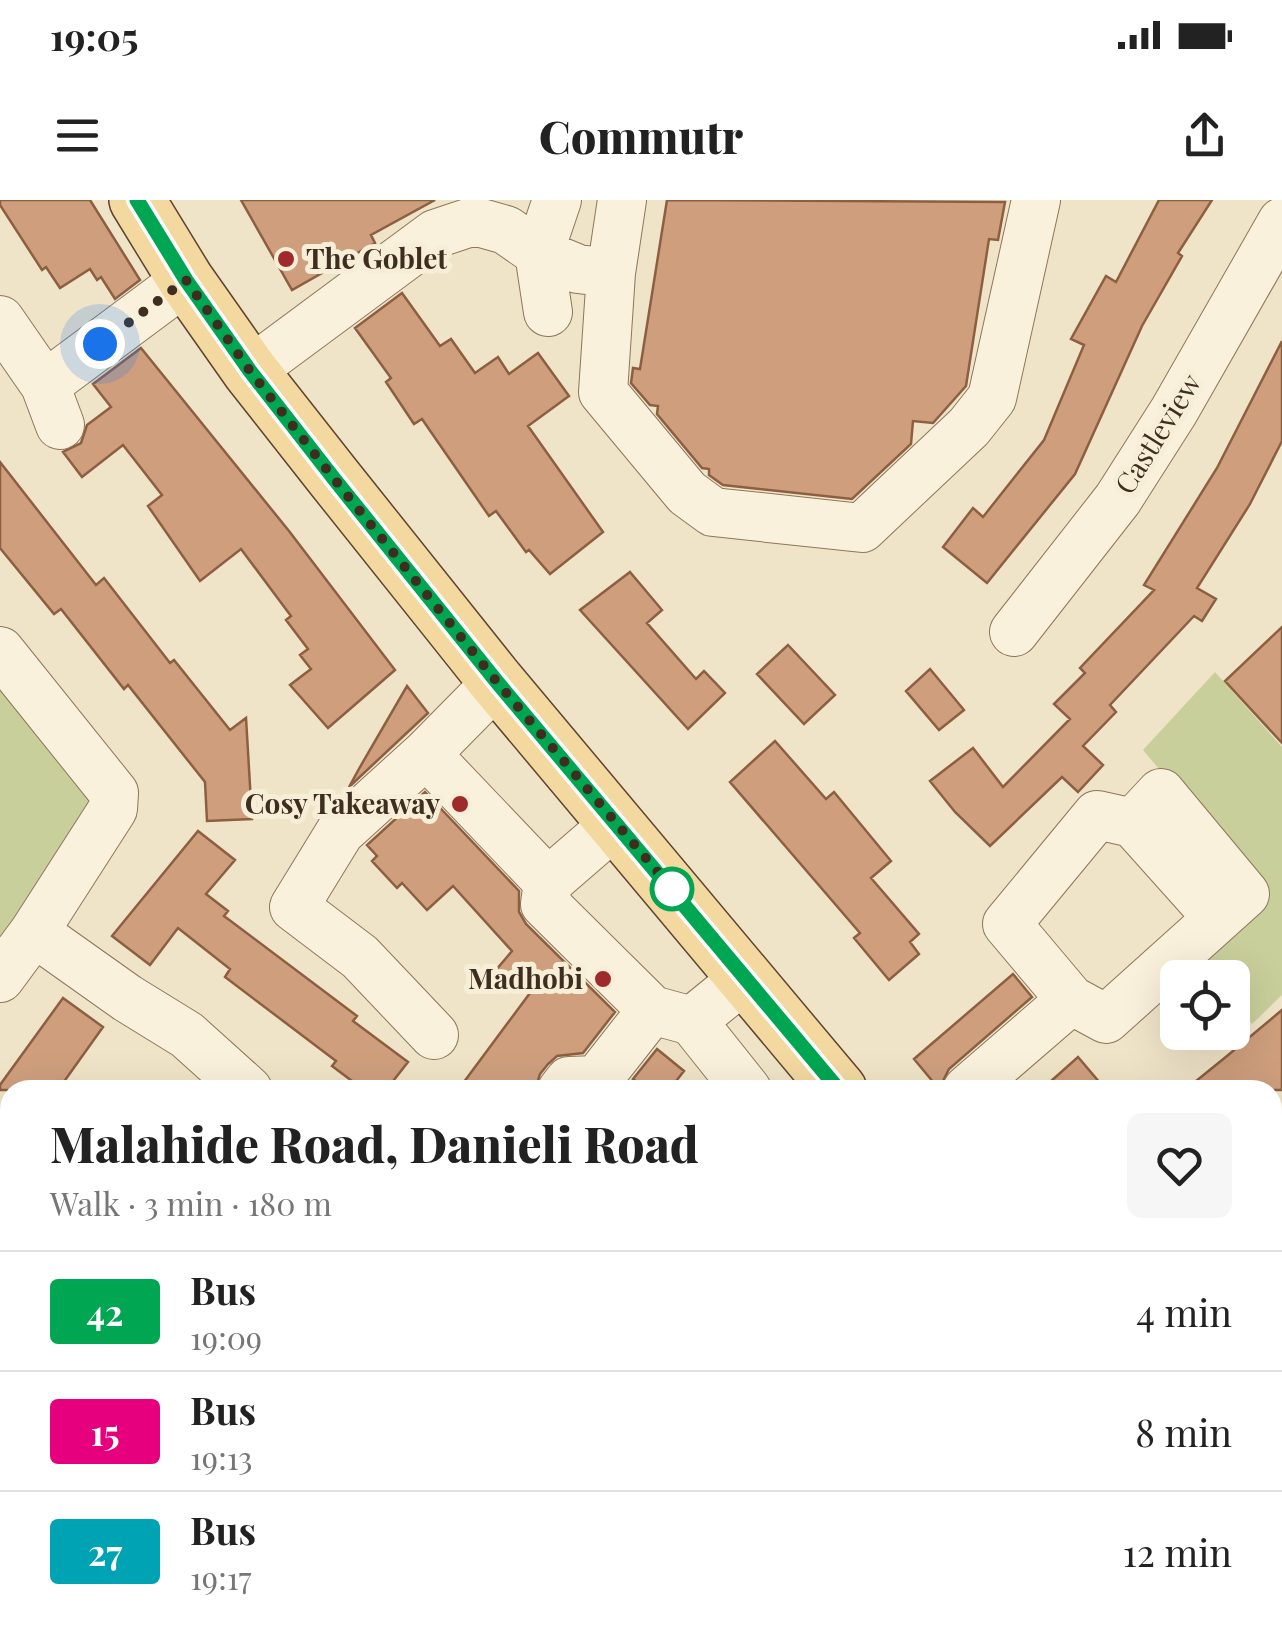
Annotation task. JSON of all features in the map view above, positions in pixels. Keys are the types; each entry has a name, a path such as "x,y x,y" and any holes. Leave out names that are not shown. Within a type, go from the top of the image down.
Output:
{"main road":[{"path":"137,200 186,280 250,371 497,682 746,976 823,1080"}],"street":[{"path":"548,312 539,252 557,200"},
{"path":"622,200 611,273 602,392 687,493 713,512 862,528 969,426 992,398 1036,200"},
{"path":"250,371 435,234 474,220 506,230 539,252 578,269 611,273"},
{"name":"Castleview","path":"1014,632 1118,499 1174,411 1282,222"},
{"path":"0,320 52,405 186,280"},
{"path":"0,652 114,793 113,810 0,978"},
{"path":"434,1035 360,958 294,907 340,832 426,754 497,682"},
{"path":"426,754 548,882"},
{"path":"1161,793 1246,894 1106,1019 1071,1000 1008,924 1097,816 1132,823 1161,793"},
{"path":"616,824 548,882 545,904 672,1016 736,1080"},
{"path":"34,932 127,998 188,1035 237,1080"},
{"path":"592,1080 672,1016 746,976"},
{"path":"979,1080 1071,1000"}],"green space":[{"path":"0,670 99,799 0,940"},
{"path":"1215,672 1282,747 1282,995 1252,1024 1250,960 1196,960 1191,954 1261,890 1143,750"}],"building":[{"path":"0,200 90,200 140,280 115,299 101,277 97,280 90,269 60,288 46,267 42,270"},
{"path":"241,200 435,200 371,235 375,243 292,290"},
{"path":"667,200 1005,202 998,240 989,239 966,386 933,423 913,421 911,444 852,499 723,485 709,475 709,469 702,468 657,414 658,406 650,405 631,383 633,368 640,369"},
{"path":"1159,200 1212,200 1178,253 1182,256 1142,326 1075,474 987,583 943,547 973,508 983,517 1044,440 1084,345 1071,339 1106,276 1116,282"},
{"path":"402,293 440,346 451,339 475,373 498,357 509,374 538,353 569,396 528,426 603,532 550,574 529,550 526,552 496,511 489,516 422,419 414,424 386,382 391,378 355,328"},
{"path":"1282,341 1282,441 1250,504 1197,588 1216,599 1202,621 1194,616 1110,705 1116,712 1083,746 1103,765 1078,792 1062,777 990,846 930,781 973,748 1003,787 1070,719 1054,704 1085,673 1080,668 1154,590 1144,585 1217,468"},
{"path":"141,348 395,670 328,728 290,685 311,669 300,655 308,649 286,620 291,616 241,549 200,581 148,506 162,495 123,445 82,477 63,452 81,443 87,425 111,407 93,384"},
{"path":"0,462 96,585 104,578 170,663 174,660 230,730 246,718 252,819 207,821 205,782 128,685 124,689 61,609 54,614 0,548"},
{"path":"630,572 662,610 647,623 696,679 704,671 725,693 688,729 580,610"},
{"path":"1282,627 1282,743 1225,681"},
{"path":"788,645 835,695 804,724 757,674"},
{"path":"930,669 964,710 939,730 906,691"},
{"path":"407,686 428,713 349,787 360,767"},
{"path":"775,741 826,799 834,792 891,861 871,878 919,934 910,942 919,954 889,980 854,938 860,933 730,782"},
{"path":"425,792 519,891 519,912 526,924 615,1012 583,1053 557,1056 538,1080 465,1080 530,993 496,970 512,951 453,886 427,910 402,883 397,888 372,861 377,856 367,845"},
{"path":"198,831 235,860 206,894 228,911 224,916 357,1016 353,1021 408,1062 394,1080 351,1080 332,1066 336,1061 225,977 230,969 178,928 150,965 112,936"},
{"path":"1013,974 1032,997 949,1069 944,1080 932,1080 914,1059"},
{"path":"63,998 103,1027 65,1080 4,1080"},
{"path":"1282,1010 1282,1080 1197,1080 1234,1050 1250,1050 1250,1037"},
{"path":"657,1049 684,1071 677,1080 633,1079"},
{"path":"1078,1057 1098,1080 1052,1080"}],"bus line":[{"name":"42","path":"137,200 186,280 250,371 335,480 497,682 831,1080"}],"place":[{"name":"The Goblet","path":"286,259"},
{"name":"Cosy Takeaway","path":"460,804"},
{"name":"Madhobi","path":"603,979"}],"route":[{"path":"100,344 186,280 250,371 335,480 497,682 672,889"}]}
